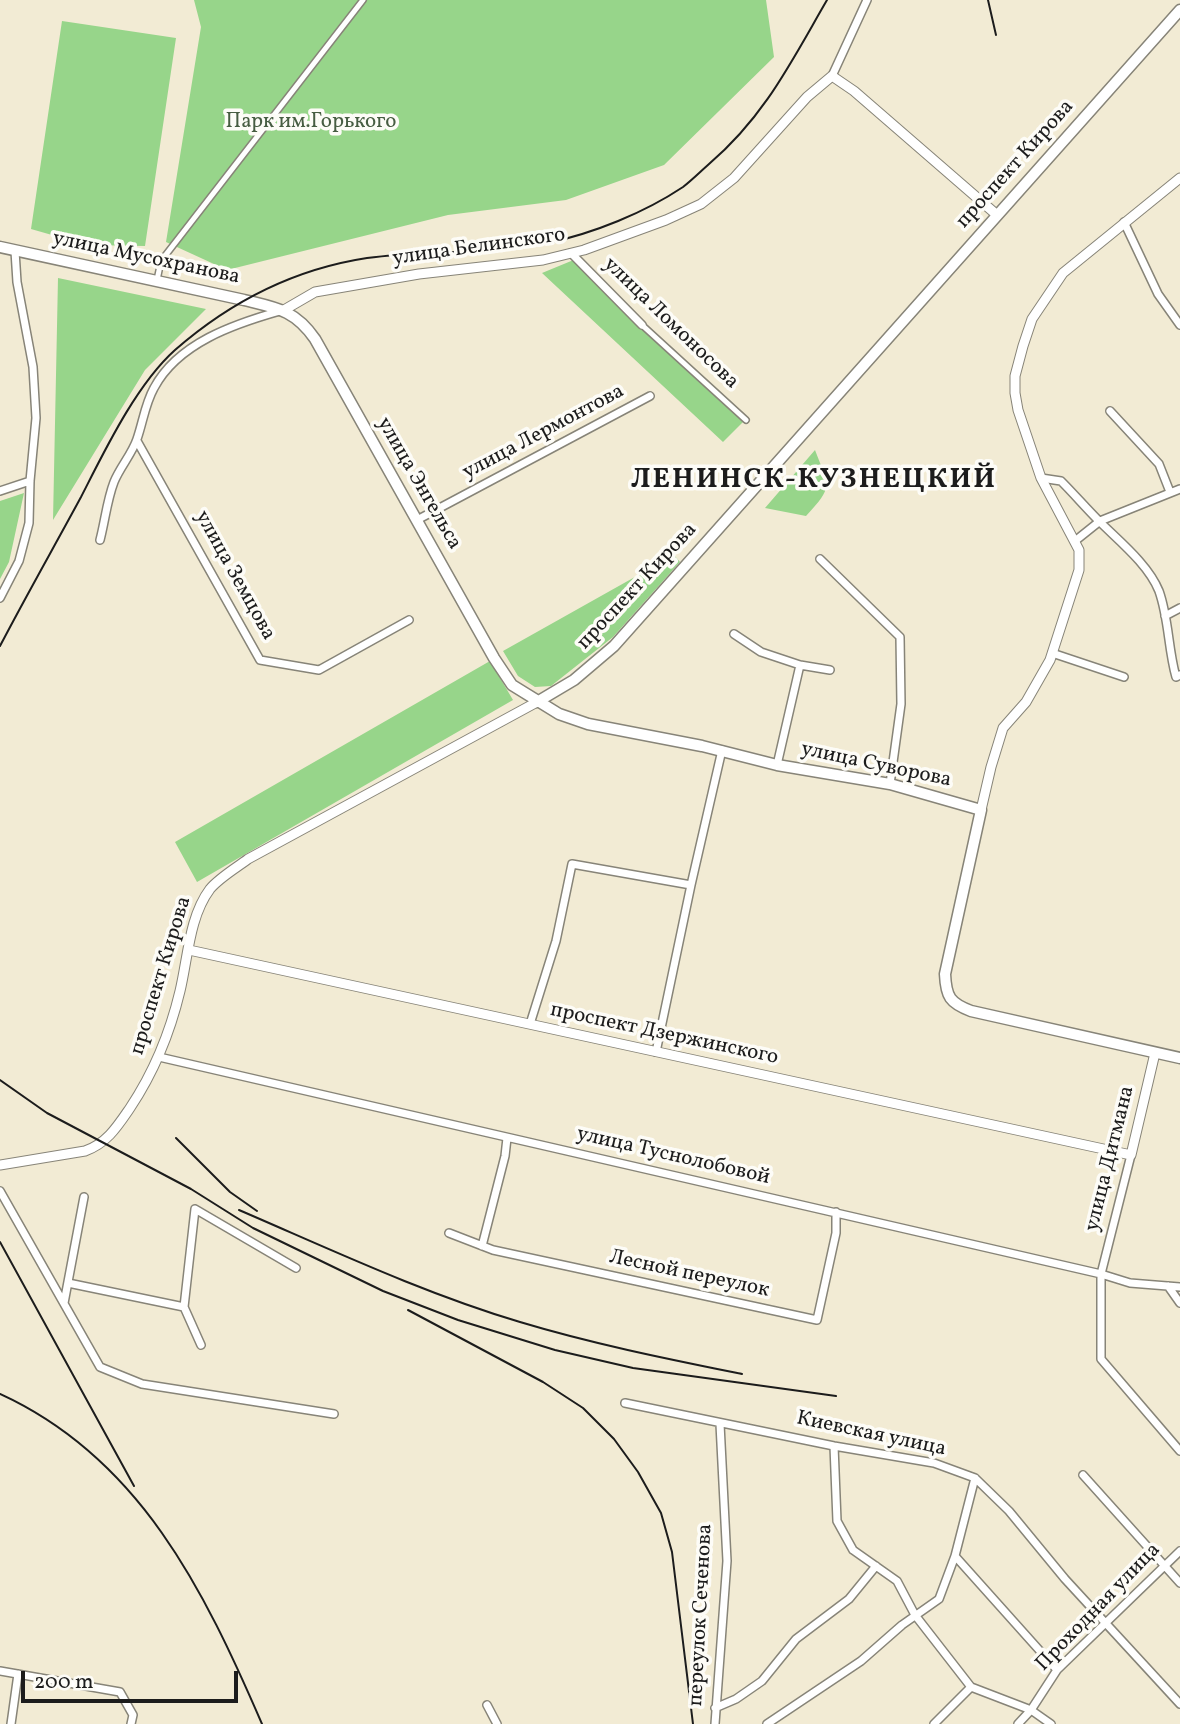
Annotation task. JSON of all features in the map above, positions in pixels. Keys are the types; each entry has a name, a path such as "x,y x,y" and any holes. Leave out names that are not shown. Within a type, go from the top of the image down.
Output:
{"main road":[{"name":"проспект Кирова","path":"537,702 574,680 614,646 1180,10"},
{"name":"улица Мусохранова","path":"0,247 284,310"},
{"name":"улица Энгельса","path":"284,310 305,325 315,339 494,658 512,685"},
{"name":"улица Суворова","path":"512,685 559,714 588,724 722,750 777,765 890,784 981,810"},
{"path":"981,810 945,974 946,992 956,1005 971,1011 1180,1058"}],"street":[{"path":"157,280 162,261 363,0"},
{"path":"867,0 832,76 854,91 997,215"},
{"name":"улица Белинского","path":"284,310 315,292 342,286 543,260 666,220 701,204 734,178 807,97 832,76"},
{"path":"981,810 1003,727 1038,685 1052,653 1079,570 1079,550 1041,478 1018,410 1016,376 1023,346 1032,319 1062,273 1180,178"},
{"path":"1124,222 1158,294 1180,325"},
{"path":"0,598 19,561 29,523 36,418 33,367 16,282 15,251"},
{"name":"улица Ломоносова","path":"571,253 642,325 746,420"},
{"path":"100,540 114,481 137,441 143,414 154,387 174,361 210,337 246,321 284,310"},
{"name":"улица Лермонтова","path":"417,520 650,396"},
{"path":"1110,411 1159,464 1170,492"},
{"name":"улица Земцова","path":"137,441 260,660 319,670 409,620"},
{"path":"1041,478 1061,481 1129,548 1158,589 1178,676"},
{"path":"0,491 30,481"},
{"path":"1075,541 1100,522 1180,489"},
{"path":"820,559 900,637 901,704 890,784"},
{"path":"1166,616 1180,608"},
{"path":"734,634 761,652 800,665 830,670"},
{"path":"1052,653 1124,677"},
{"path":"777,765 800,665"},
{"name":"проспект Кирова","path":"0,1165 85,1151 97,1147 113,1133 145,1085 159,1057 173,1016 197,913 211,888 247,859 537,702"},
{"path":"656,1052 722,750"},
{"path":"530,1024 556,941 572,864 691,886"},
{"name":"проспект Дзержинского","path":"189,950 1131,1155"},
{"name":"улица Дитмана","path":"1155,1053 1101,1274 1101,1359 1180,1451"},
{"name":"улица Туснолобовой","path":"159,1057 836,1212 1130,1283 1180,1287"},
{"path":"482,1246 505,1156 507,1138"},
{"path":"0,1191 100,1367 142,1384 334,1414"},
{"path":"64,1303 84,1197"},
{"path":"201,1345 184,1307 195,1209 296,1268"},
{"name":"Лесной переулок","path":"449,1233 493,1250 817,1320 836,1233 836,1212"},
{"path":"68,1283 184,1307"},
{"path":"1168,1286 1180,1303"},
{"name":"Киевская улица","path":"625,1403 720,1424 934,1463 975,1478 1009,1511 1104,1622 1180,1704"},
{"name":"переулок Сеченова","path":"715,1724 726,1561 720,1424"},
{"path":"834,1446 837,1521 853,1550 897,1581 915,1615 971,1687 1031,1710 1051,1724"},
{"path":"1083,1475 1180,1583"},
{"path":"767,1724 861,1661 915,1615 939,1600 955,1556 975,1478"},
{"name":"Проходная улица","path":"1018,1724 1031,1710 1057,1670 1180,1551"},
{"path":"955,1556 1057,1670"},
{"path":"715,1708 736,1699 762,1681 796,1639 849,1599 876,1566"},
{"path":"0,1671 120,1692 133,1715 131,1724"},
{"path":"11,1724 18,1674"},
{"path":"936,1723 971,1687"},
{"path":"487,1705 497,1724"}],"green space":[{"name":"Парк им.Горького","path":"194,0 766,0 774,57 664,165 566,200 448,215 227,270 166,242 201,27"},
{"path":"62,21 176,38 145,246 87,245 31,229"},
{"path":"576,259 747,418 723,442 542,273"},
{"path":"58,278 206,309 145,370 53,520"},
{"path":"815,450 826,486 815,506 806,516 765,508"},
{"path":"24,493 9,562 0,579 0,501"},
{"path":"674,555 680,562 613,637 551,686 535,687 518,676 503,651"},
{"path":"490,661 513,700 197,882 175,842"}],"railway":[{"path":"0,646 134,400 161,364 196,333 265,290 314,270 367,258 526,247 583,234 635,214 686,184 729,146 776,87 827,0"},
{"path":"988,0 996,35"},
{"path":"0,1080 47,1113 191,1189 253,1228 383,1291 458,1320 555,1350 633,1368 836,1396"},
{"path":"176,1138 230,1192 257,1211"},
{"path":"239,1210 378,1270 484,1311 603,1344 742,1374"},
{"path":"0,1242 134,1486"},
{"path":"408,1310 543,1382 583,1408 614,1439 638,1472 661,1513 672,1552 693,1724"},
{"path":"0,1394 49,1421 92,1454 129,1491 162,1533 191,1578 262,1724"}],"district":[{"name":"ЛЕНИНСК-КУЗНЕЦКИЙ","path":"814,482"}]}
